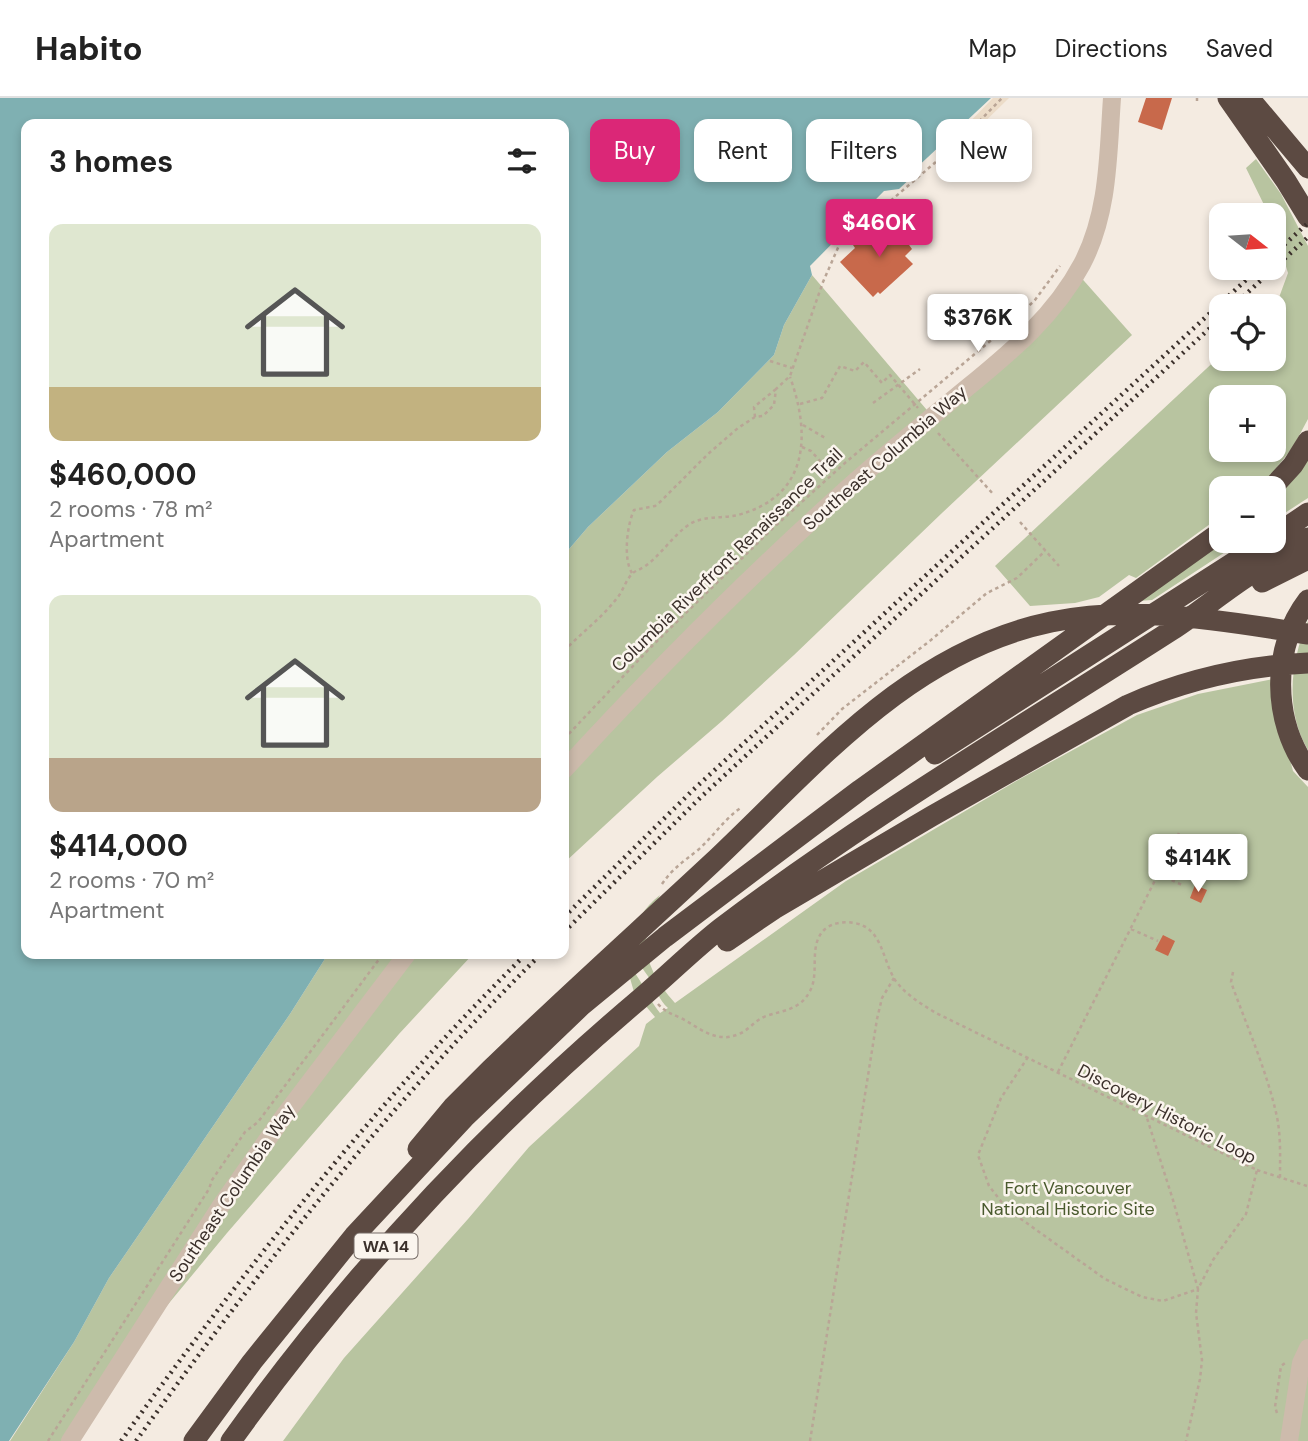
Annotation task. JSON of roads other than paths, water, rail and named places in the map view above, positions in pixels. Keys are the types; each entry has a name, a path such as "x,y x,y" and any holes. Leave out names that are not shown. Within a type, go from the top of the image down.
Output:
{"highway":[{"path":"1228,98 1286,181 1308,218"},
{"path":"1249,98 1308,168"},
{"path":"1283,476 1308,441"},
{"path":"1286,528 1308,513"},
{"path":"648,991 718,931 836,845 1177,627 1308,538"},
{"path":"390,1196 502,1080 581,1006 665,937 860,790 1209,540"},
{"path":"796,840 1248,553"},
{"path":"1177,627 1308,559"},
{"path":"1308,600 1297,615 1285,644 1280,674 1282,705 1289,737 1308,770"},
{"path":"390,1196 419,1148 453,1107 853,729 905,686 941,663 984,643 1027,628 1097,615 1147,614 1198,618 1308,634"},
{"path":"648,991 774,909 1089,726 1160,691 1230,671 1308,663"},
{"name":"WA 14","path":"231,1441 312,1334 426,1201 520,1105 648,991"},
{"name":"WA 14","path":"194,1441 286,1319 390,1196"}],"street":[{"name":"Southeast Columbia Way","path":"569,764 629,698 764,563 1049,314 1077,273 1092,240 1105,194 1112,98"},
{"name":"Southeast Columbia Way","path":"70,1441 159,1301 268,1139 403,959"},
{"path":"1289,1441 1301,1363 1308,1348"}],"water":[{"path":"0,98 991,98 969,119 936,119 936,150 922,163 922,119 806,119 806,182 906,182 899,189 884,191 810,266 812,275 784,325 774,355 718,412 667,452 588,527 569,549 569,119 21,119 21,959 325,959 109,1278 74,1342 9,1441 0,1441"}],"railway":[{"path":"1286,243 1308,223"},
{"path":"1246,294 1308,237"},
{"path":"569,912 693,790 1246,280"},
{"path":"569,927 701,797 1209,329"},
{"path":"121,1441 215,1313 313,1189 416,1069 521,959"},
{"path":"136,1441 230,1313 328,1188 432,1068 536,959"}],"park label":[{"name":"Fort Vancouver National Historic Site","path":"1068,1198"}]}
